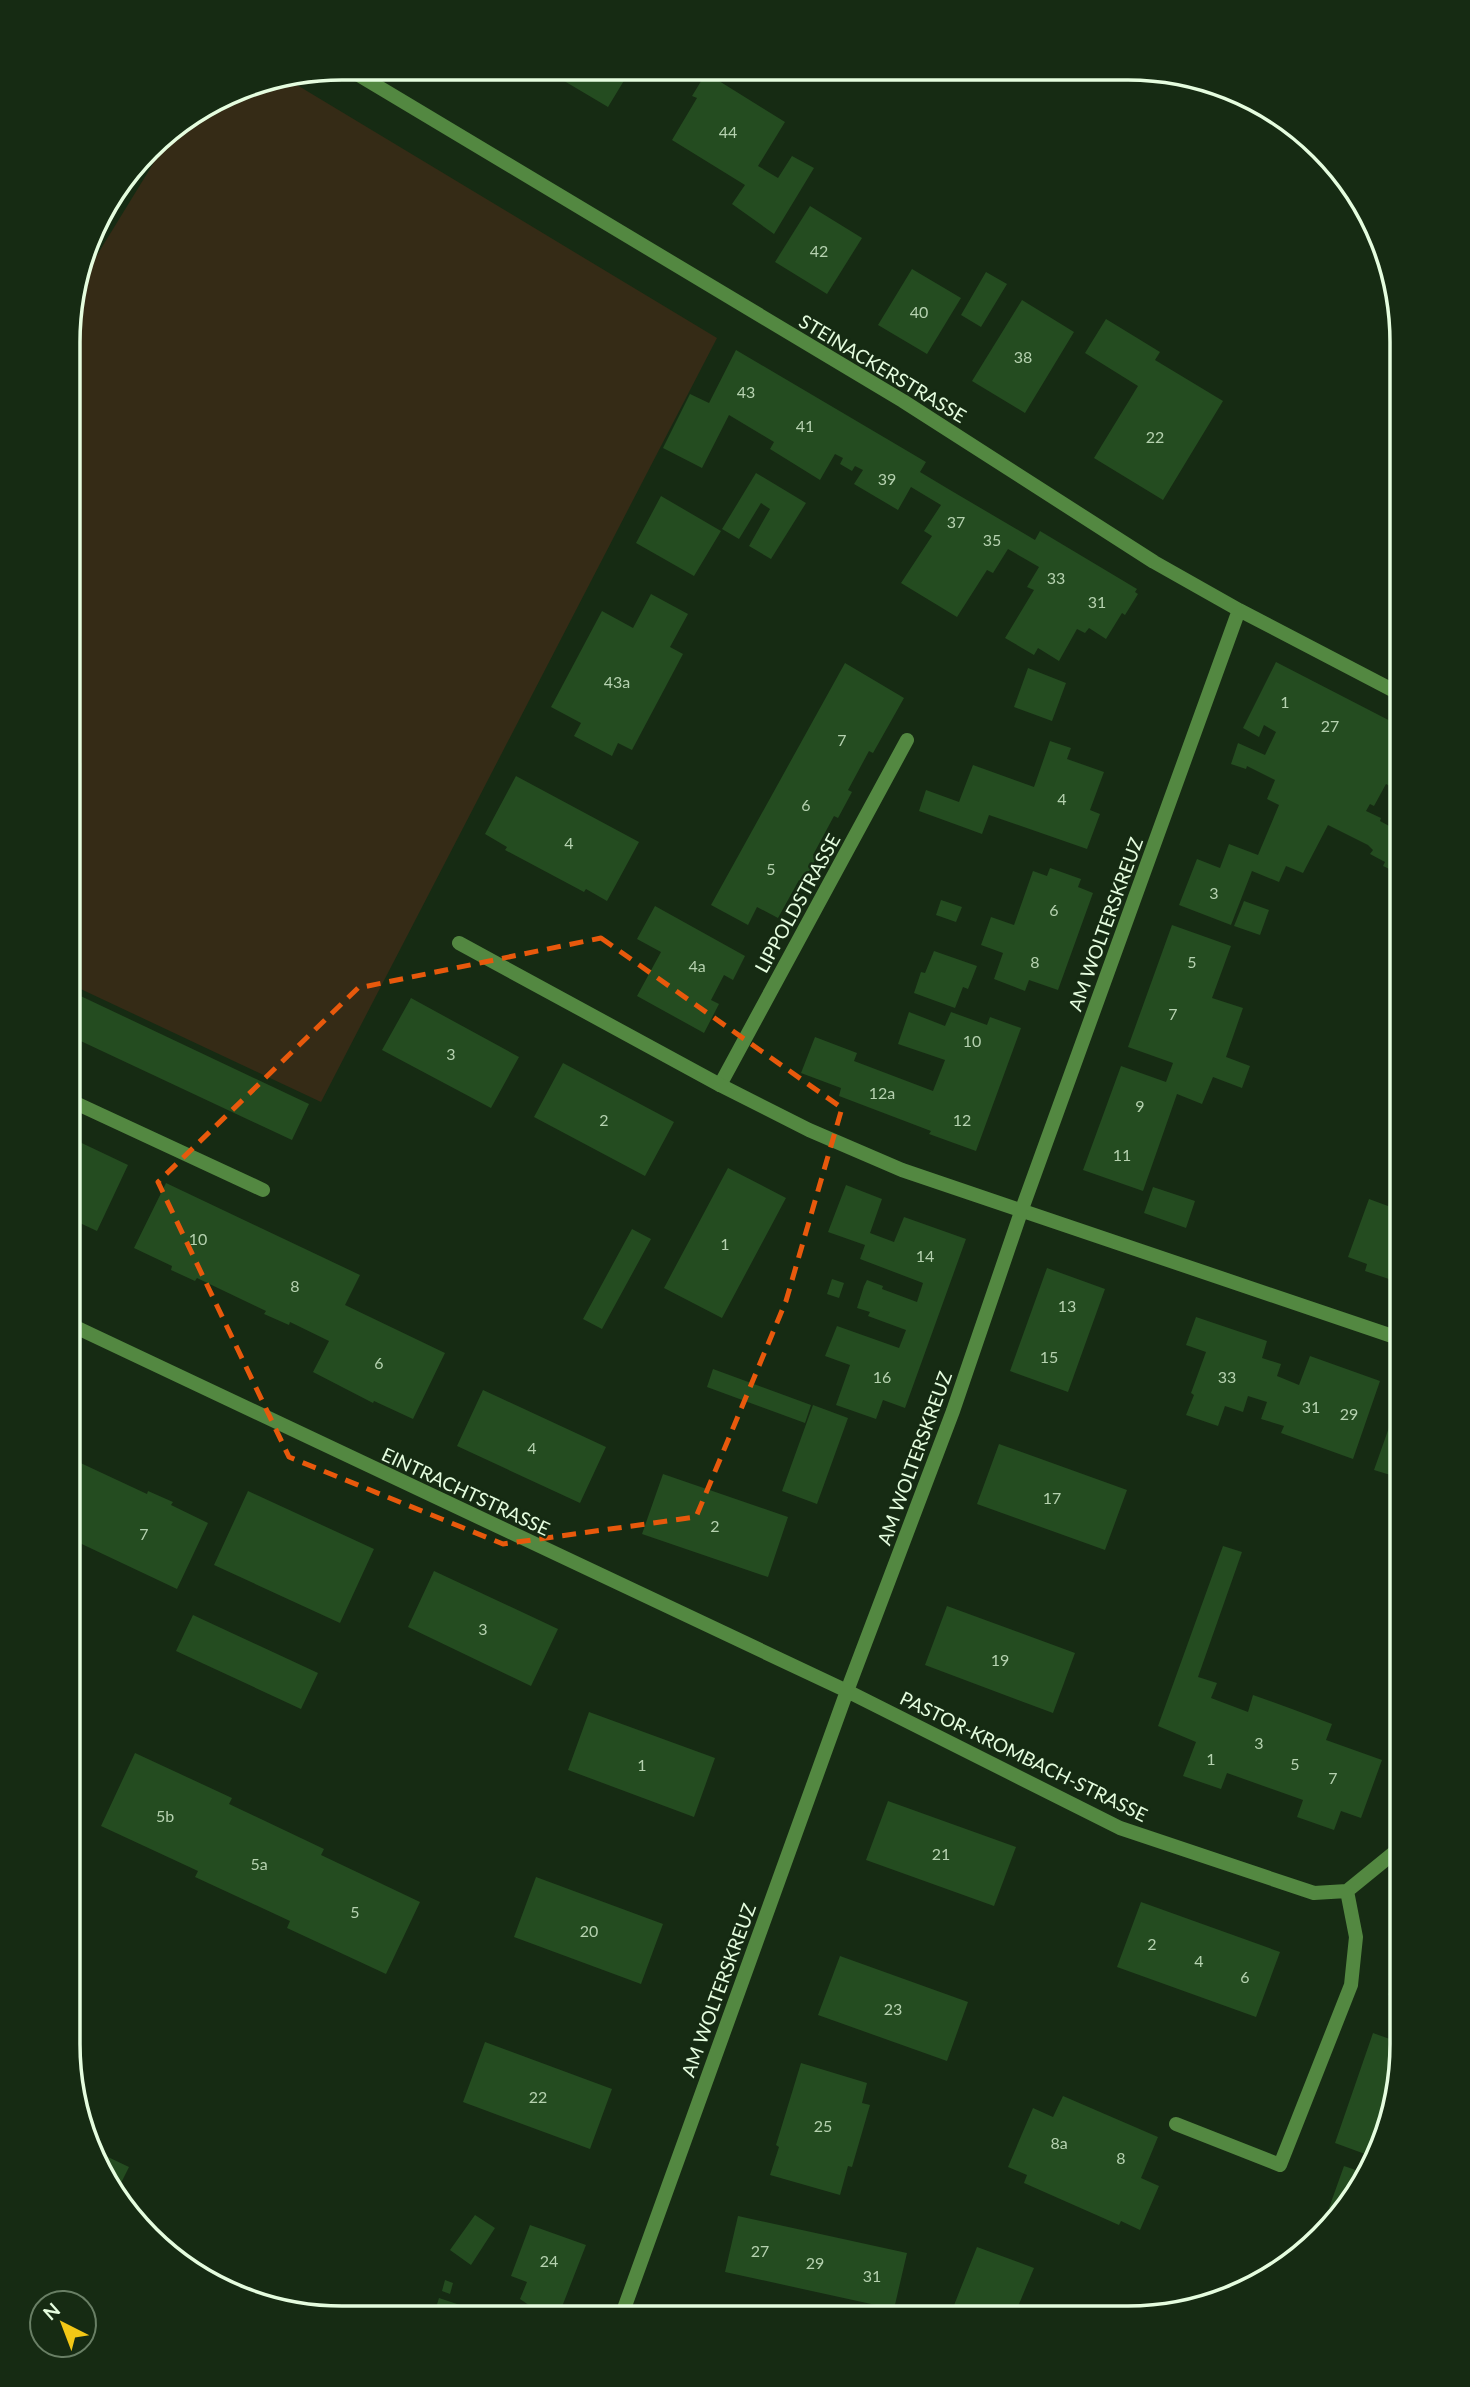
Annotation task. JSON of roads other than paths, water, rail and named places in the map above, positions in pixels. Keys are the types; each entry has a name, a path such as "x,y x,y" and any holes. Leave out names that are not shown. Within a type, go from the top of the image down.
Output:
{"street":[{"name":"STEINACKERSTRASSE","path":"367,80 903,401 1154,562 1390,689"},
{"name":"AM WOLTERSKREUZ","path":"625,2306 847,1691 953,1411 1022,1209 1239,610"},
{"name":"LIPPOLDSTRASSE","path":"720,1085 907,740"},
{"path":"459,943 720,1085 809,1130 902,1170 1390,1335"},
{"path":"80,1105 263,1190"},
{"name":"EINTRACHTSTRASSE","path":"80,1329 847,1691"},
{"name":"PASTOR-KROMBACH-STRASSE","path":"847,1691 1120,1828 1314,1893 1347,1891"},
{"path":"1175,2124 1280,2165 1351,1985 1356,1937 1347,1891 1390,1856"}]}
